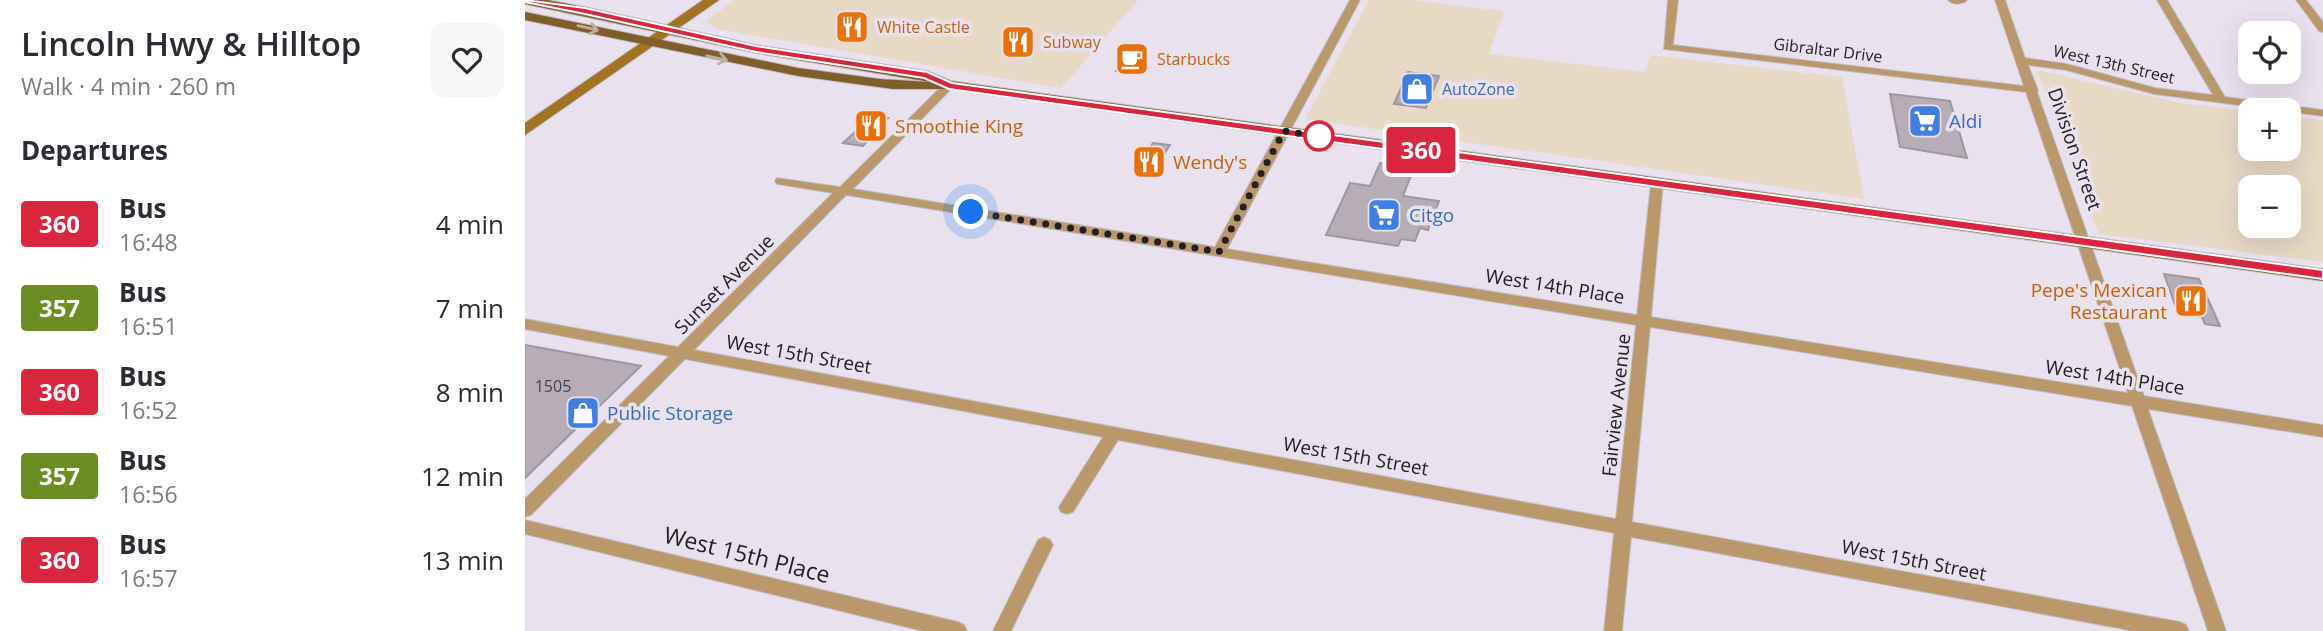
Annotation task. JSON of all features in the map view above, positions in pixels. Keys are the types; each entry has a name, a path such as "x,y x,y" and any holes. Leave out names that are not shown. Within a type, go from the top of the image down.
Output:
{"main road":[{"path":"525,0 764,50 927,75 949,85"},
{"path":"525,130 712,0"},
{"path":"527,18 726,60 818,75 916,88 949,85 2323,275"}],"street":[{"path":"1219,252 1355,0"},
{"name":"Gibraltar Drive","path":"1673,0 1668,47 2033,90"},
{"path":"1953,0 1962,0"},
{"name":"Division Street","path":"2000,0 2217,631"},
{"path":"2162,0 2222,101"},
{"path":"2301,0 2323,29"},
{"name":"West 13th Street","path":"2023,61 2067,67 2154,91 2323,113"},
{"name":"Sunset Avenue","path":"525,510 949,85"},
{"name":"West 14th Place","path":"781,181 2323,431"},
{"name":"Fairview Avenue","path":"1613,631 1657,183"},
{"name":"West 15th Street","path":"525,324 2180,631"},
{"path":"1067,507 1114,433"},
{"name":"West 15th Place","path":"525,527 958,631"},
{"path":"1002,631 1044,545"}],"shaded area":[{"path":"735,0 1138,0 1061,88 717,29 705,21"},
{"path":"1369,0 1411,0 1504,11 1489,54 1645,72 1650,55 1842,77 1864,199 1305,119"},
{"path":"2037,70 2181,103 2238,110 2238,161 2301,161 2301,117 2323,120 2323,262 2099,234"}],"building":[{"name":"Starbucks","path":"1130,52 1144,54 1129,72 1116,71"},
{"name":"AutoZone","path":"1408,72 1439,76 1426,108 1394,104"},
{"name":"Aldi","path":"1890,94 1950,101 1967,158 1900,147"},
{"name":"Smoothie King","path":"872,116 888,118 863,146 843,143"},
{"name":"Wendy's","path":"1153,143 1170,145 1152,172 1134,169"},
{"name":"Citgo","path":"1380,163 1414,168 1403,196 1439,201 1428,230 1420,228 1415,241 1401,239 1398,246 1326,235 1350,183 1370,186"},
{"name":"Pepe's Mexican Restaurant","path":"2164,274 2199,279 2220,326 2205,324 2202,317 2178,313"},
{"path":"525,345 641,366 525,478"}],"bus line":[{"name":"360","path":"525,0 756,49 927,75 949,85 2323,275"}],"place":[{"name":"White Castle","path":"852,27"},
{"name":"Subway","path":"1018,42"},
{"name":"Starbucks","path":"1132,59"},
{"name":"AutoZone","path":"1417,89"},
{"name":"Aldi","path":"1925,121"},
{"name":"Smoothie King","path":"871,126"},
{"name":"Wendy's","path":"1149,162"},
{"name":"Citgo","path":"1384,215"},
{"name":"Pepe's Mexican Restaurant","path":"2191,301"},
{"name":"Public Storage","path":"583,413"}],"route":[{"path":"971,212 1219,252 1284,131 1322,137 1319,136"}]}
